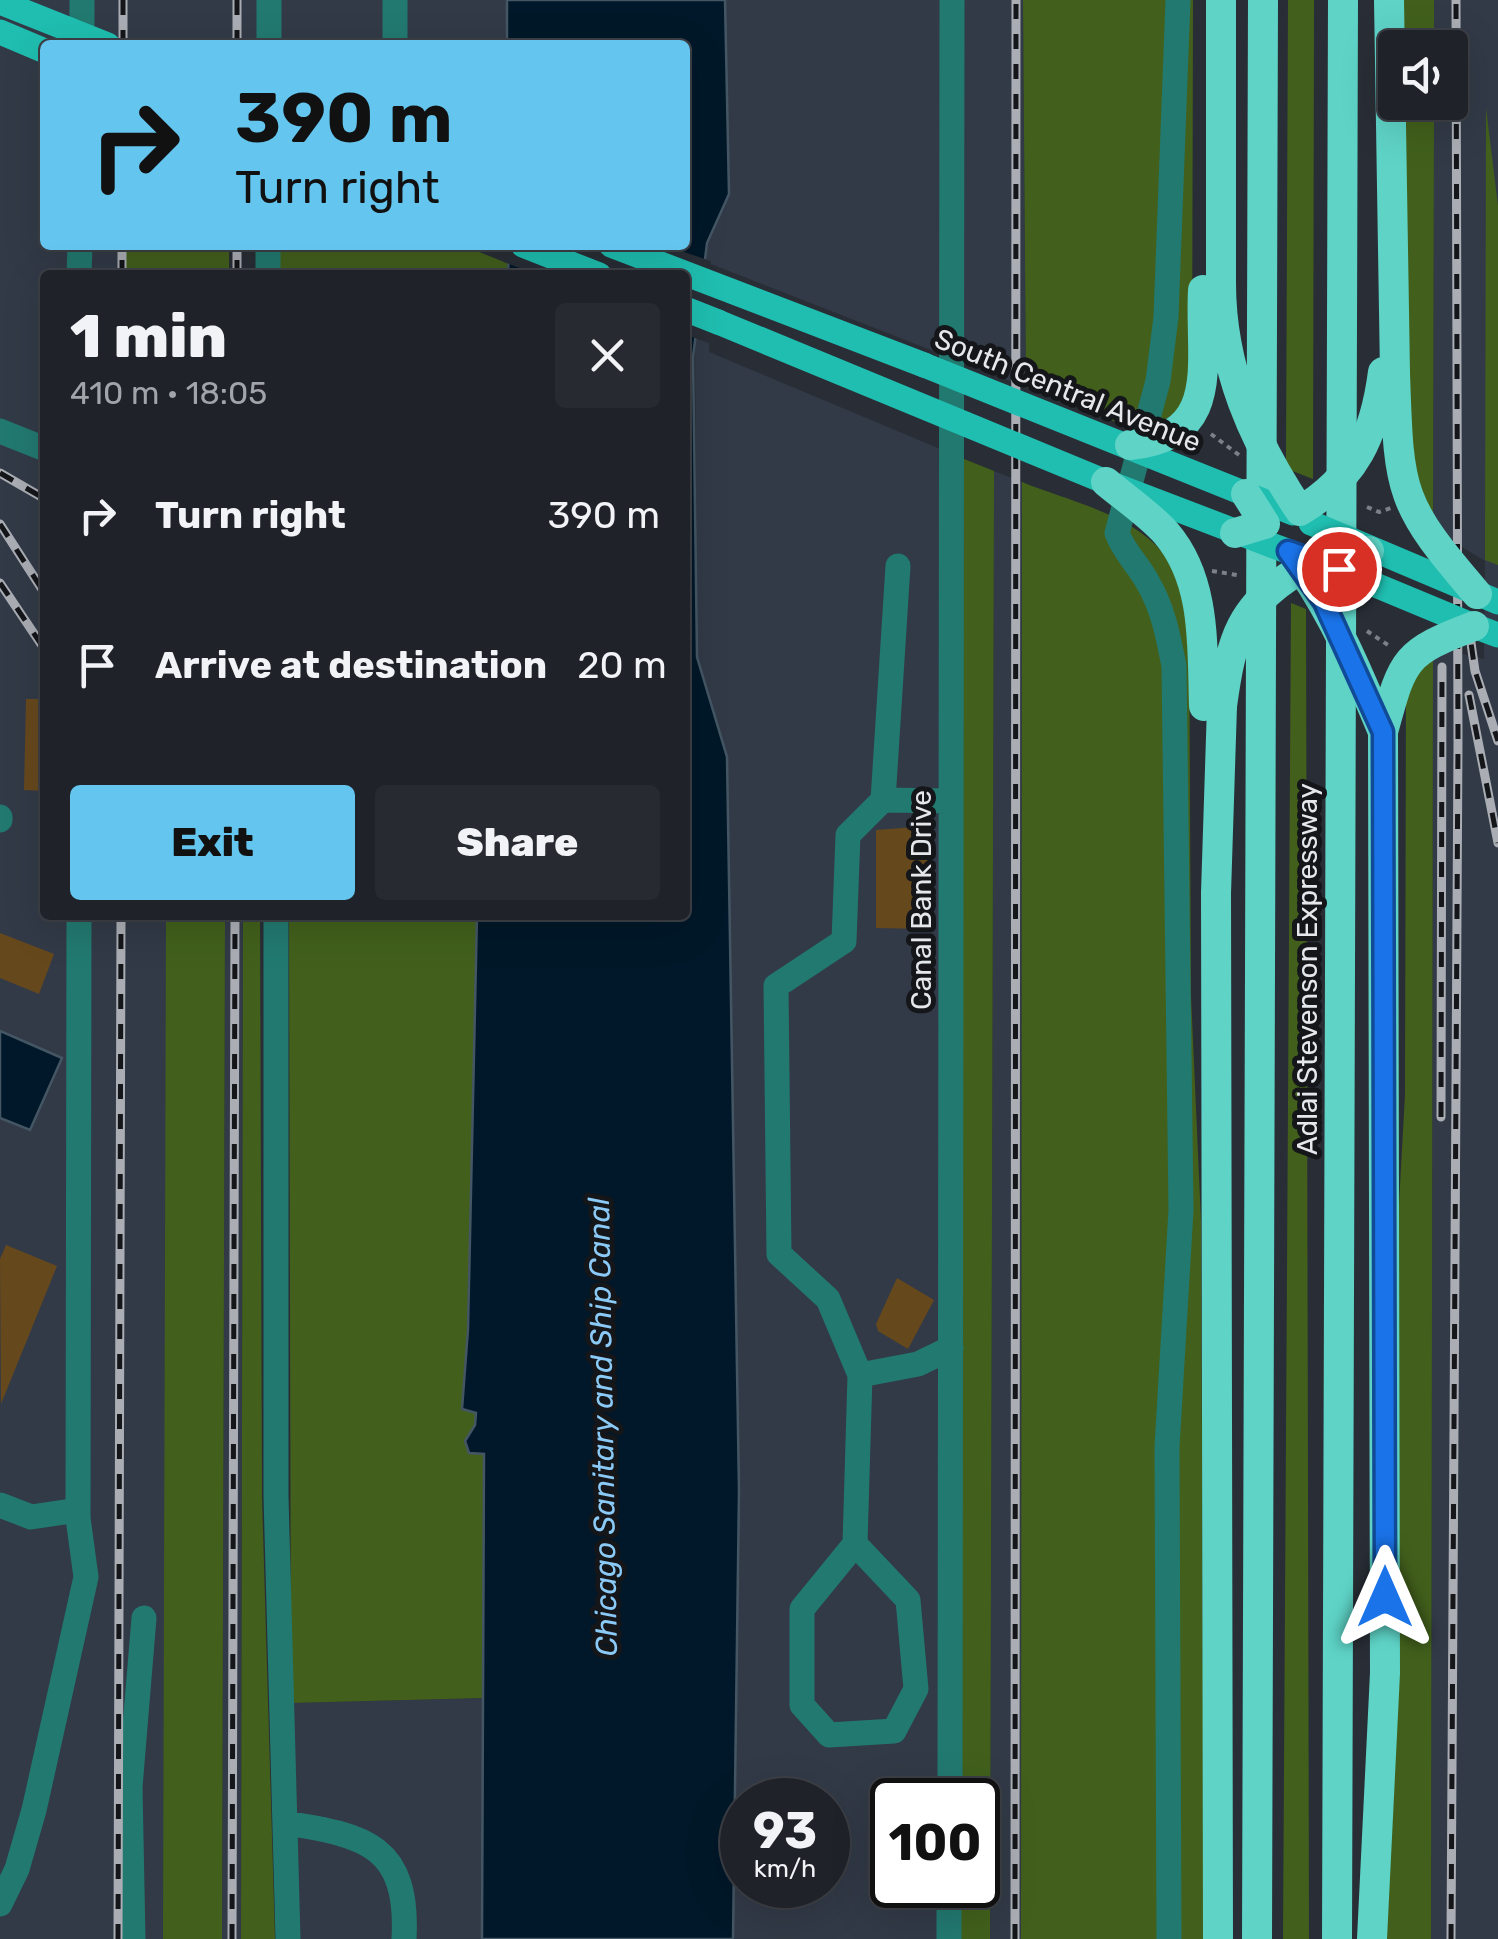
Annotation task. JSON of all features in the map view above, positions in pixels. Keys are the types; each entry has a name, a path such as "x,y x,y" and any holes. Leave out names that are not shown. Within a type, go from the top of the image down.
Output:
{"highway":[{"path":"1130,445 1161,442 1178,433 1191,418 1200,395 1212,283 1221,0"},
{"name":"Adlai Stevenson Expressway","path":"1257,1939 1262,0"},
{"name":"Adlai Stevenson Expressway","path":"1337,1939 1343,0"},
{"path":"1389,0 1389,373 1398,468 1407,502 1428,536 1488,598"},
{"path":"1212,283 1234,384 1292,518 1329,561 1352,658 1383,732"},
{"path":"1235,533 1292,518 1332,492 1350,470 1369,432 1389,373"},
{"path":"1106,482 1166,534 1191,576 1201,616 1213,706 1218,1939"},
{"path":"1246,494 1292,518 1329,561"},
{"path":"1213,706 1241,622 1270,586 1329,561"},
{"path":"1372,1939 1385,1653 1383,732 1400,672 1410,657 1428,642 1486,630"}],"main road":[{"path":"0,2 95,40"},
{"path":"0,32 40,49"},
{"path":"536,250 586,270"},
{"name":"South Central Avenue","path":"624,250 676,270"},
{"name":"South Central Avenue","path":"690,275 1130,445 1246,494"},
{"path":"690,311 1235,533 1329,561 1488,598"},
{"path":"1329,561 1486,630"}],"lane":[{"path":"268,40 269,0"},
{"path":"395,0 395,40"},
{"name":"Canal Bank Drive","path":"950,1778 952,0"},
{"path":"1168,1939 1167,1447 1181,1210 1174,666 1162,608 1124,551 1118,533 1158,381 1166,316 1178,0"},
{"path":"79,1 82,40"},
{"path":"0,432 40,447"},
{"path":"855,1544 908,1600 916,1689 894,1731 828,1735 802,1705 802,1609 855,1544 860,1375 828,1299 779,1254 776,986 844,941 848,836 883,800 898,566"},
{"path":"883,800 951,801"},
{"path":"0,1904 17,1869 34,1810 86,1577 78,1510 79,920"},
{"path":"276,920 276,1496 288,1939"},
{"path":"860,1375 918,1364 950,1348"},
{"path":"0,1505 31,1517 78,1510"},
{"path":"133,1939 130,1787 144,1618"},
{"path":"285,1823 350,1835 389,1859 404,1898 404,1939"},
{"path":"949,1939 950,1908"}],"path":[{"path":"1212,434 1231,452 1248,459"},
{"path":"1361,504 1379,512 1391,508"},
{"path":"1208,570 1237,575"},
{"path":"1363,628 1388,644"}],"shaded area":[{"path":"0,0 507,0 507,40 40,40 40,250 196,250 196,270 40,270 40,920 193,920 189,1939 0,1939"},
{"path":"725,0 1023,0 1026,387 706,262 707,243 729,193"},
{"path":"1434,0 1498,0 1498,1939 1431,1939 1433,656 1450,651 1484,659 1485,561 1457,544 1433,521 1434,120 1468,120 1468,30 1434,30"},
{"path":"695,338 709,343 709,352 964,459 956,1778 870,1778 870,1908 956,1908 955,1939 733,1939 733,1908 850,1908 850,1778 735,1778 739,1491 727,757 697,657"},
{"path":"994,471 1022,482 1021,1939 990,1939 990,1908 1000,1908 1000,1778 990,1778"},
{"path":"225,920 243,920 241,1939 222,1939"},
{"path":"483,1698 482,1939 296,1939 291,1703"}],"green space":[{"path":"1023,0 1193,0 1192,388 1185,407 1150,429 1121,424 1026,387"},
{"path":"1288,0 1314,0 1313,479 1290,470 1286,463"},
{"path":"1399,0 1434,0 1434,30 1401,30"},
{"path":"1486,108 1498,206 1498,565 1485,560"},
{"path":"1404,120 1434,120 1433,521 1424,508 1406,440"},
{"path":"126,250 229,250 229,270 126,270"},
{"path":"276,250 474,250 509,264 508,270 276,270"},
{"path":"964,459 994,471 990,1778 956,1778"},
{"path":"1022,482 1116,518 1149,539 1171,565 1189,609 1191,996 1201,1221 1204,1939 1021,1939"},
{"path":"1291,603 1306,609 1309,1939 1283,1939"},
{"path":"1433,656 1431,1939 1384,1939 1394,1295 1405,1095 1406,693 1410,679"},
{"path":"166,920 225,920 222,1939 163,1939"},
{"path":"243,920 260,920 262,1497 275,1939 241,1939"},
{"path":"289,920 477,920 468,1329 462,1408 476,1412 475,1425 465,1441 484,1453 483,1698 291,1703"},
{"path":"956,1908 990,1908 990,1939 955,1939"}],"water":[{"name":"Chicago Sanitary and Ship Canal","path":"507,0 725,0 729,194 707,243 693,357 697,657 727,757 739,1491 735,1778 720,1778 720,1908 733,1908 733,1939 482,1939 484,1454 469,1453 465,1441 475,1425 476,1413 462,1409 468,1329 477,920 690,920 690,270 508,270 509,250 690,250 690,40 507,40"},
{"path":"0,1031 62,1058 30,1130 0,1118"}],"pier":[{"path":"504,250 678,250 711,261 700,340 690,336 690,270 524,270 504,262"}],"building":[{"path":"26,699 40,699 40,791 24,790"},
{"path":"928,826 927,929 876,928 876,830"},
{"path":"0,933 54,954 39,994 0,978"},
{"path":"6,1245 57,1266 1,1404 0,1259"},
{"path":"897,1278 934,1300 908,1349 878,1331 876,1324"}],"railway":[{"path":"123,0 123,40"},
{"path":"237,0 237,40"},
{"path":"1015,1939 1016,0"},
{"path":"1451,1939 1458,743 1456,0"},
{"path":"122,250 122,270"},
{"path":"237,250 237,270"},
{"path":"0,473 40,496"},
{"path":"0,524 40,586"},
{"path":"0,583 40,643"},
{"path":"1467,615 1475,671 1498,741"},
{"path":"1441,1117 1442,667"},
{"path":"1469,695 1498,843"},
{"path":"118,1939 121,920"},
{"path":"232,1939 235,920"}],"route":[{"path":"1339,569 1288,551 1324,602 1383,732 1385,1597"}]}
